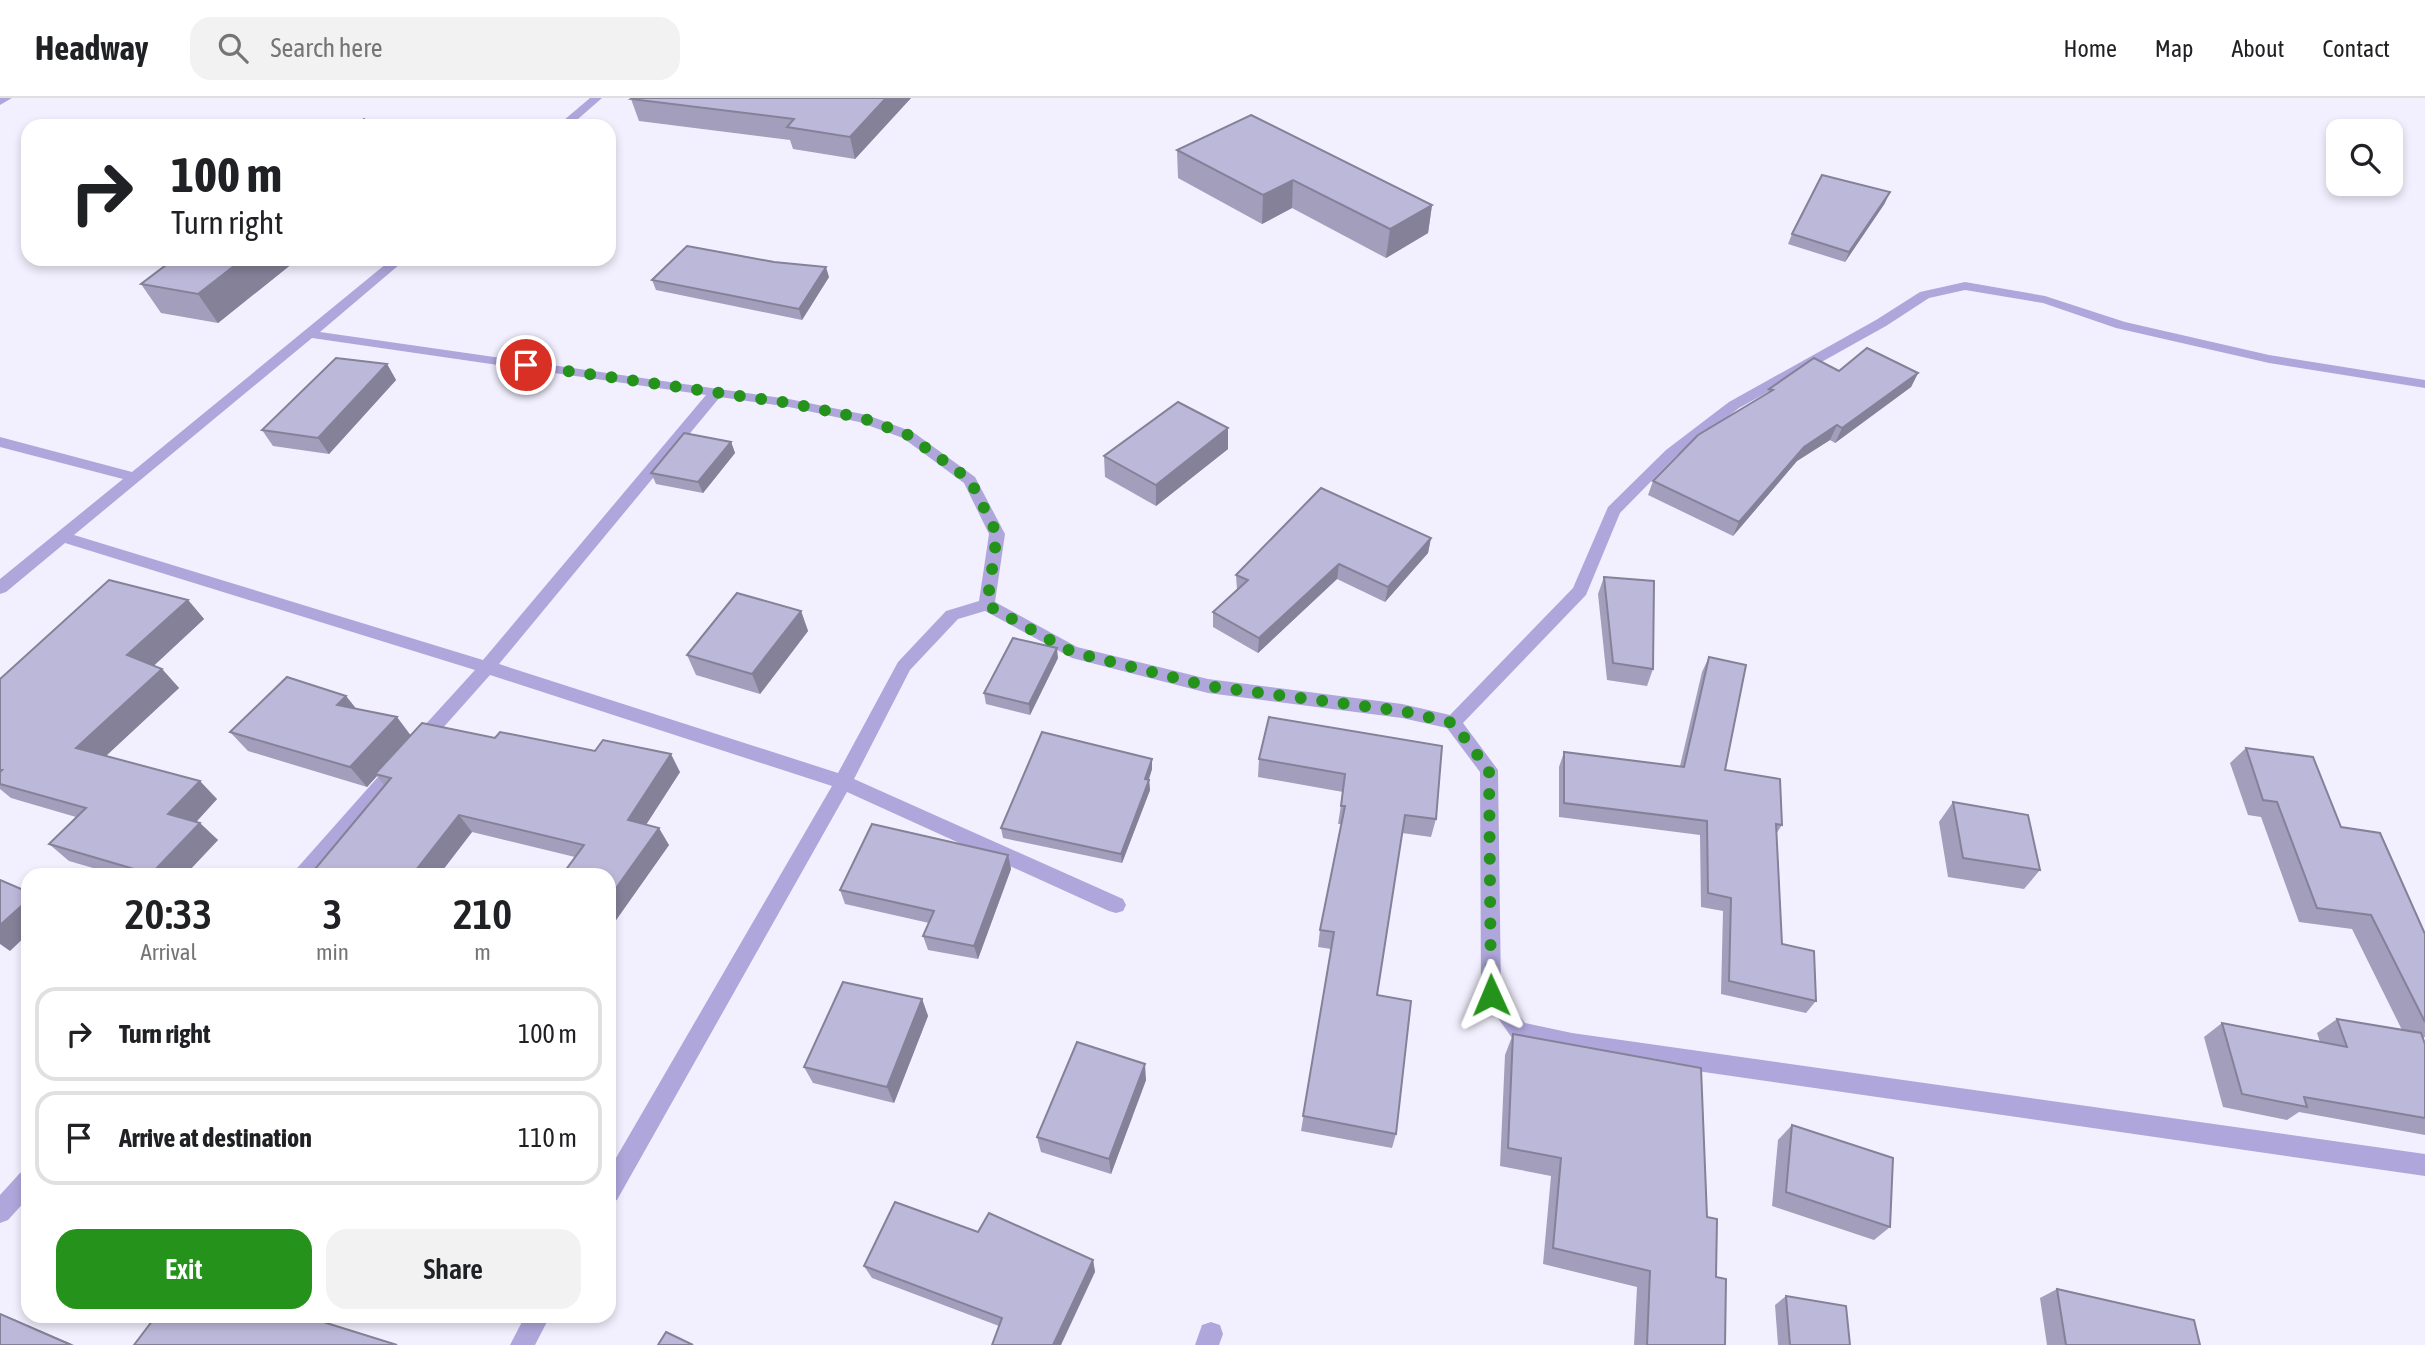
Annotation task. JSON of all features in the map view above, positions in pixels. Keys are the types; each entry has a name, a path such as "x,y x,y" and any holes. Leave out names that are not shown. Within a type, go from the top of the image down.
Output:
{"street":[{"path":"0,102 7,98"},
{"path":"572,119 597,98"},
{"path":"0,588 392,266"},
{"path":"1453,723 1580,591 1613,511 1671,453 1734,405 1881,323 1925,295 1965,286 2045,300 2121,325 2256,356 2425,384"},
{"path":"309,334 716,393 862,418 908,435 970,480 997,534 987,605"},
{"path":"307,868 487,667 716,393"},
{"path":"0,442 134,477"},
{"path":"62,537 487,667 843,782 1116,905"},
{"path":"616,1180 843,782 904,666 952,615 987,605 1072,652 1208,686 1402,711 1453,723 1489,770 1491,995 1519,1031 1572,1043 2425,1165"},
{"path":"0,1212 21,1189"},
{"path":"522,1345 534,1323"}],"building":[{"path":"886,98 850,137 787,127 794,119 631,99"},
{"path":"1251,115 1432,205 1390,229 1293,180 1263,195 1177,150"},
{"path":"1822,175 1890,192 1849,252 1792,234"},
{"path":"687,246 774,262 826,267 799,309 652,280"},
{"path":"165,266 234,266 198,294 141,284"},
{"path":"1867,348 1918,373 1842,428 1837,425 1804,447 1739,522 1653,481 1698,435 1773,390 1769,389 1814,358 1839,371"},
{"path":"336,358 387,364 318,438 262,430"},
{"path":"1178,402 1228,428 1156,485 1104,456"},
{"path":"684,433 731,442 698,482 651,473"},
{"path":"1321,488 1431,538 1388,587 1339,564 1259,638 1213,612 1248,580 1236,575"},
{"path":"1604,577 1654,581 1653,669 1613,663"},
{"path":"109,580 188,600 127,655 162,669 76,748 200,781 168,814 200,823 157,868 131,868 49,844 86,808 0,784 0,679"},
{"path":"737,593 801,611 752,674 687,655"},
{"path":"1013,638 1057,648 1029,704 984,693"},
{"path":"1709,657 1746,665 1725,770 1780,779 1782,825 1776,824 1782,944 1814,951 1816,1001 1729,981 1731,898 1708,893 1707,821 1564,803 1564,752 1684,767"},
{"path":"287,677 346,696 337,705 397,717 350,767 230,732"},
{"path":"1269,717 1442,746 1436,819 1405,815 1377,995 1411,1001 1396,1134 1303,1116 1334,932 1320,930 1345,806 1341,806 1345,774 1259,759"},
{"path":"422,723 495,738 500,732 595,751 603,740 671,754 628,820 659,828 616,888 616,868 567,868 584,845 459,815 417,868 316,868 391,778 375,774"},
{"path":"1042,732 1152,759 1145,779 1149,780 1121,854 1001,828"},
{"path":"2246,748 2313,757 2341,827 2380,833 2425,934 2425,1022 2371,915 2317,908 2277,802 2263,800"},
{"path":"1953,802 2028,815 2040,870 1963,858"},
{"path":"872,824 1008,855 974,946 923,936 934,911 840,890"},
{"path":"0,880 21,889 21,906 0,925"},
{"path":"843,982 922,999 887,1087 804,1067"},
{"path":"2337,1019 2421,1033 2425,1044 2425,1118 2304,1097 2307,1107 2242,1094 2222,1023 2347,1047"},
{"path":"1513,1034 1701,1068 1707,1217 1717,1219 1716,1277 1726,1279 1725,1345 1647,1345 1650,1271 1553,1248 1561,1158 1508,1148"},
{"path":"1077,1042 1145,1064 1109,1159 1037,1137"},
{"path":"1792,1125 1893,1158 1890,1227 1786,1192"},
{"path":"895,1202 978,1232 989,1213 1093,1260 1053,1345 992,1345 1002,1318 864,1266"},
{"path":"2057,1289 2194,1320 2200,1345 2066,1345"},
{"path":"1786,1296 1846,1306 1850,1345 1790,1345"},
{"path":"0,1314 71,1345 0,1345"},
{"path":"151,1323 326,1323 397,1345 134,1345"},
{"path":"666,1332 693,1345 658,1345"}],"route":[{"path":"526,365 789,403 862,418 908,435 970,480 997,534 987,605 1072,652 1208,686 1402,711 1453,723 1489,770 1491,995"}]}
